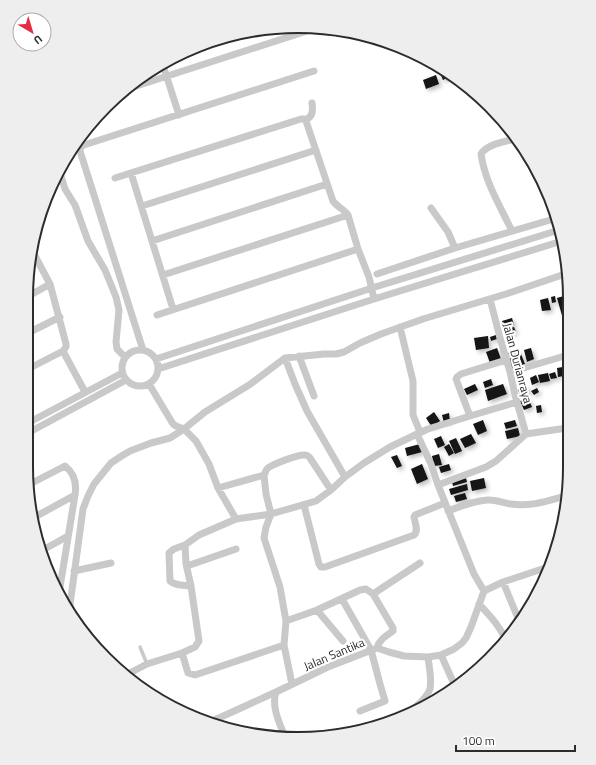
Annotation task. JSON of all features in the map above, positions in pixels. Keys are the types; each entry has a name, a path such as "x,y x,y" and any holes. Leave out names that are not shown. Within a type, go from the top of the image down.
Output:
{"street":[{"path":"142,85 300,33"},
{"path":"165,70 179,115"},
{"path":"80,148 84,145 314,71"},
{"path":"115,178 301,119 305,120 309,118 313,112 312,103"},
{"path":"305,120 334,203 348,215 372,288 374,299"},
{"path":"510,140 501,142 484,150 481,154 482,163 494,196 512,231"},
{"path":"80,148 143,350"},
{"path":"142,206 316,150"},
{"path":"131,173 173,309"},
{"path":"62,178 65,189 75,205 88,241 105,270 116,296 119,310 116,342 117,348 125,357"},
{"path":"152,241 327,184"},
{"path":"431,208 448,232 455,248"},
{"path":"163,275 348,215"},
{"path":"377,274 455,248 551,220"},
{"path":"156,359 372,288 555,232"},
{"path":"158,369 374,299 557,242"},
{"path":"157,315 358,249"},
{"path":"33,366 63,351 66,347 60,317 50,284 35,261"},
{"path":"70,602 84,509 94,484 102,472 111,463 130,451 170,438 205,412 249,385 285,358 344,352 381,334 423,319 562,275"},
{"path":"33,293 50,284"},
{"name":"Jalan Durianraya","path":"490,299 526,434"},
{"path":"33,330 60,317"},
{"path":"400,328 413,381 414,415 419,433 448,511 474,574 484,591 503,582 543,569"},
{"path":"143,350 150,353 156,359 158,369 155,378 149,384 141,387 132,385 126,380 122,373 122,365 125,357 133,351 143,350"},
{"path":"63,351 85,392"},
{"path":"299,356 314,396"},
{"path":"510,372 563,356"},
{"path":"285,358 307,412 345,477"},
{"path":"470,416 456,379 457,377 461,374 506,360"},
{"path":"33,420 122,373"},
{"path":"33,430 126,380"},
{"path":"149,384 173,424 184,429 196,441 209,464 218,488 236,519"},
{"path":"191,586 176,585 170,581 169,553 174,549 236,519 271,514 316,501 364,463 390,447 428,429 517,402"},
{"path":"438,485 486,467 496,461 526,434 563,429"},
{"path":"292,684 284,645 286,621 280,587 264,538 271,514 266,494 264,475 266,469 271,465 299,455 305,455 310,458 331,490"},
{"path":"34,482 65,466 73,474 76,487 60,584"},
{"path":"218,488 264,475"},
{"path":"37,516 75,495"},
{"path":"448,511 471,503 487,500 523,505 536,504 561,497"},
{"path":"304,505 319,564 322,567 325,567 414,535 417,531 414,517 445,503"},
{"path":"46,548 68,536"},
{"path":"131,672 147,664 182,653 195,647 199,642 185,545"},
{"path":"187,566 236,549"},
{"path":"74,571 111,563"},
{"path":"373,594 420,563"},
{"path":"503,582 517,616"},
{"path":"286,621 317,610 366,588 373,594 393,628 392,631 382,639 374,649"},
{"name":"Jalan Santika","path":"216,719 328,667 374,649 404,656 428,657 454,649 462,644 466,638 484,591"},
{"path":"342,599 374,649 380,684 385,701 360,711"},
{"path":"479,604 491,616 503,634"},
{"path":"317,610 343,641"},
{"path":"182,653 188,673 195,675 284,645"},
{"path":"441,654 453,681"},
{"path":"421,702 429,690 431,681 428,657"},
{"path":"276,692 274,698 276,713 282,731"}],"lane":[{"path":"140,647 147,664"}],"building":[{"path":"436,75 439,84 426,89 423,80"},
{"path":"555,296 556,302 552,303 551,297"},
{"path":"563,296 563,319 557,298"},
{"path":"548,298 551,310 542,311 540,300"},
{"path":"512,318 514,325 505,328 502,321"},
{"path":"514,327 516,332 508,335 506,330"},
{"path":"496,335 497,339 491,341 490,337"},
{"path":"488,336 489,348 476,350 474,338"},
{"path":"497,348 501,359 490,363 486,352"},
{"path":"531,348 534,359 527,362 524,350"},
{"path":"518,349 519,353 510,357 508,353"},
{"path":"521,354 525,364 512,368 509,359"},
{"path":"563,367 563,376 558,377 557,368"},
{"path":"555,372 557,378 551,379 549,374"},
{"path":"548,373 550,381 540,383 538,375"},
{"path":"536,375 539,382 532,385 530,378"},
{"path":"491,379 493,385 485,388 483,382"},
{"path":"475,384 478,390 467,395 464,389"},
{"path":"503,384 507,394 488,401 485,390"},
{"path":"527,386 529,393 520,396 518,389"},
{"path":"537,388 539,392 534,395 531,391"},
{"path":"528,398 532,407 524,410 520,401"},
{"path":"541,405 542,412 537,413 536,406"},
{"path":"434,412 440,421 432,427 426,418"},
{"path":"449,413 450,421 444,423 442,415"},
{"path":"483,420 487,431 478,435 473,424"},
{"path":"515,420 517,426 506,429 504,423"},
{"path":"518,428 520,436 507,439 505,431"},
{"path":"471,434 476,443 465,448 460,439"},
{"path":"441,436 445,445 438,448 434,439"},
{"path":"456,438 462,451 455,454 449,441"},
{"path":"420,444 422,452 407,456 405,448"},
{"path":"449,444 454,453 449,456 444,447"},
{"path":"439,454 442,465 434,466 432,456"},
{"path":"397,455 402,466 397,468 391,457"},
{"path":"422,464 428,479 417,484 411,469"},
{"path":"449,464 451,470 441,473 439,467"},
{"path":"466,478 467,482 453,486 452,482"},
{"path":"484,478 486,488 472,491 470,481"},
{"path":"467,484 468,490 451,495 449,489"},
{"path":"465,493 467,499 456,502 454,496"}]}
